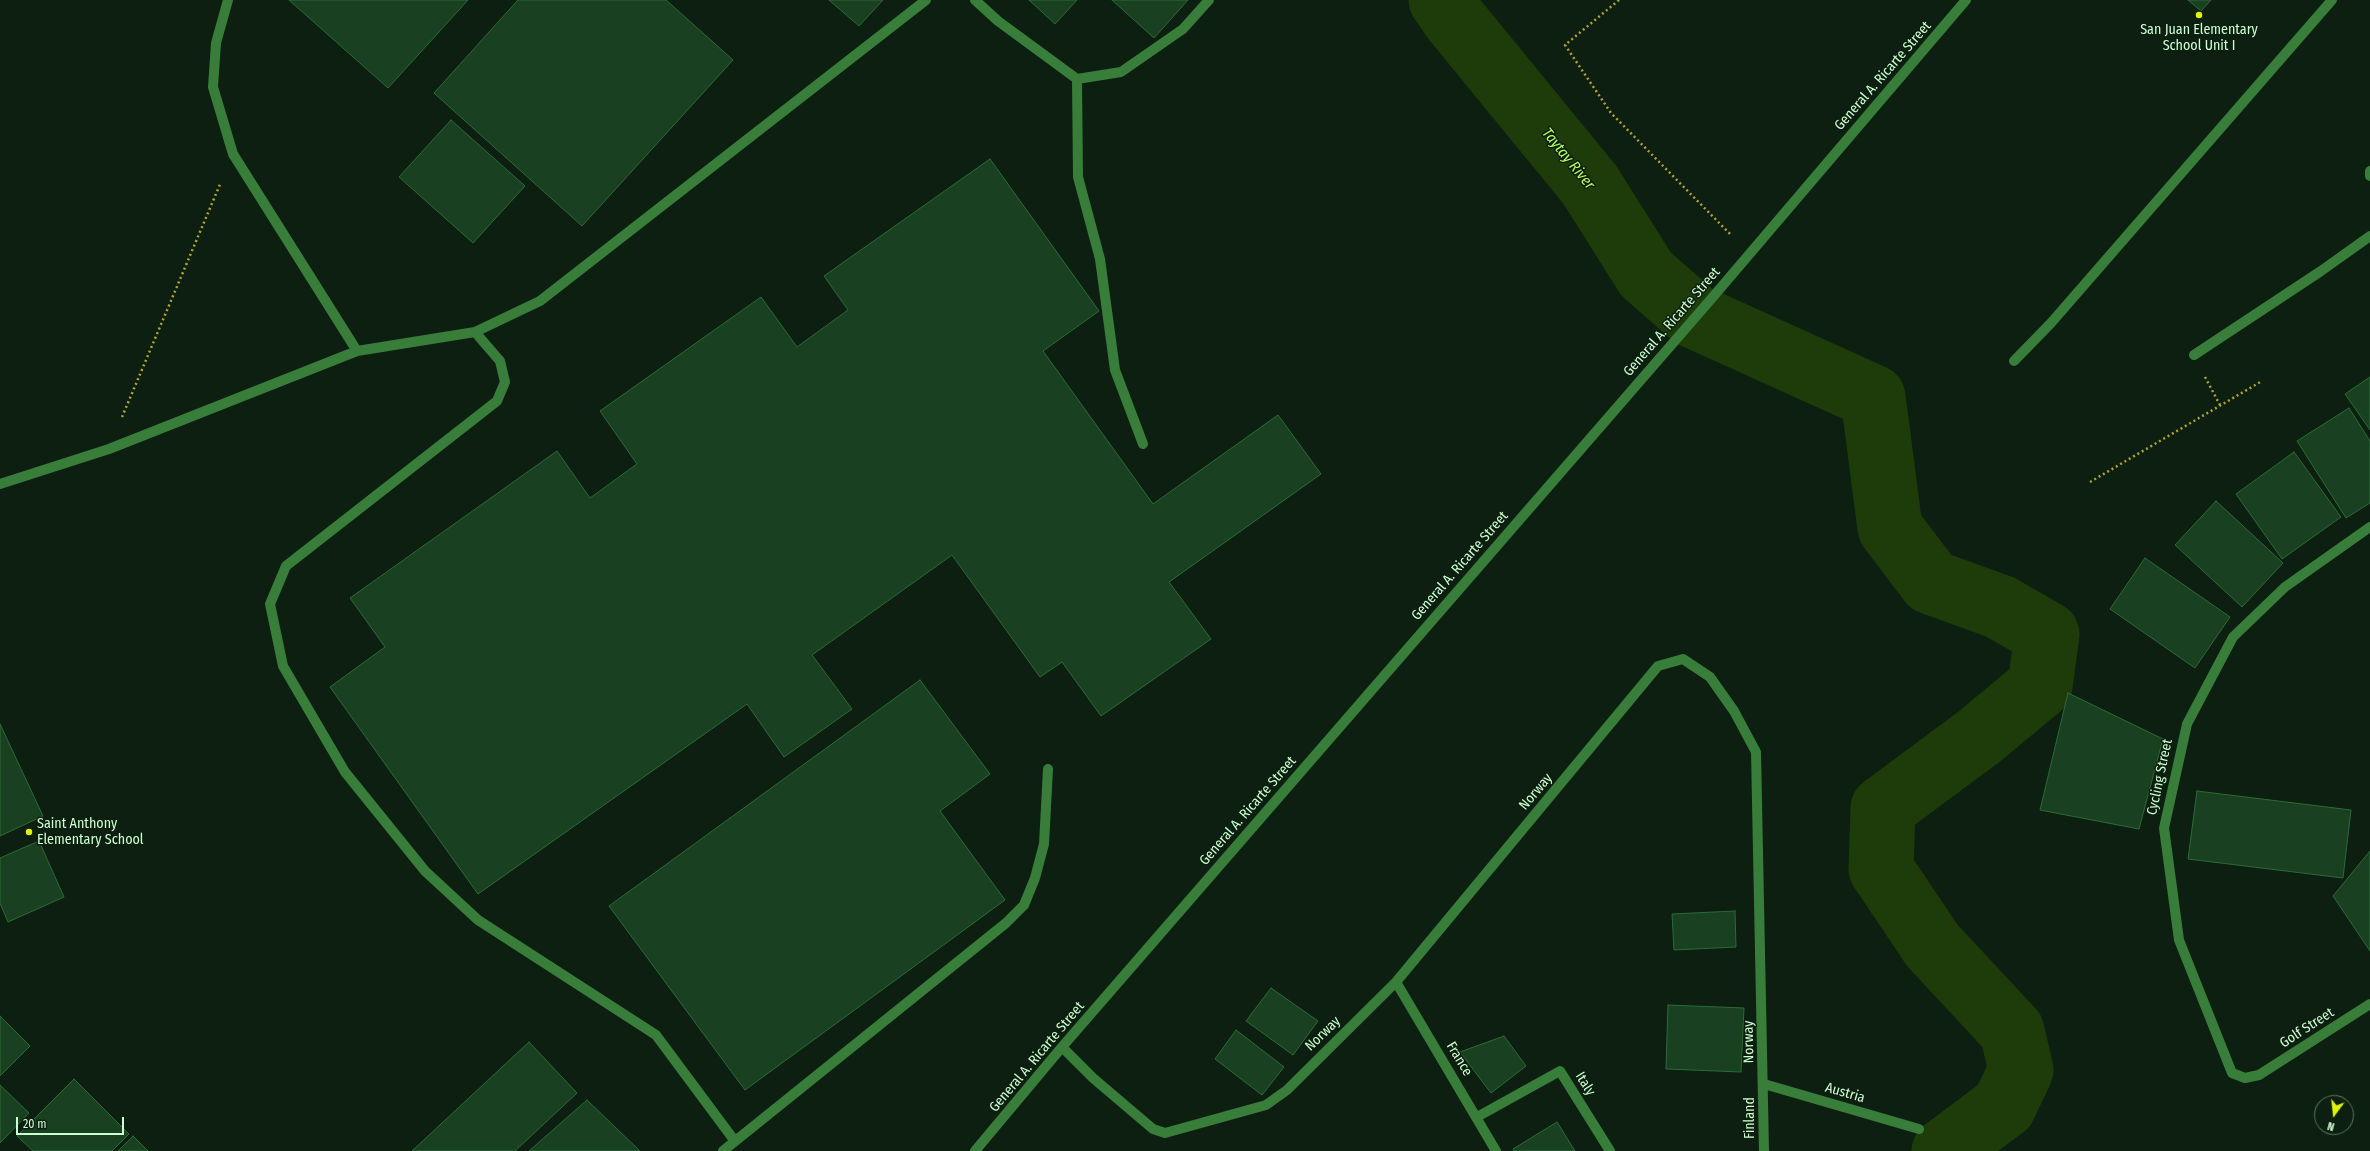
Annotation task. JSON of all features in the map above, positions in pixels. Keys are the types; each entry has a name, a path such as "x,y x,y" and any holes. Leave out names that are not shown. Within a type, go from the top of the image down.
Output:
{"street":[{"path":"228,0 216,43 213,87 233,154 357,351"},
{"path":"0,484 109,449 357,351 475,332 540,301 926,0"},
{"path":"975,0 998,21 1077,79 1121,72 1183,29 1209,0"},
{"name":"General A. Ricarte Street","path":"975,1151 1062,1047 1712,298 1966,0"},
{"path":"2014,361 2056,317 2332,0"},
{"path":"1077,79 1078,177 1100,259 1115,370 1143,444"},
{"path":"2370,171 2370,176"},
{"path":"2194,355 2321,271 2370,236"},
{"path":"475,332 500,361 505,382 497,401 286,566 270,604 283,666 345,772 425,871 478,920 656,1034 734,1140"},
{"name":"Cycling Street","path":"2259,1075 2245,1078 2232,1073 2179,940 2164,828 2187,724 2233,637 2285,587 2370,527"},
{"name":"Norway","path":"1062,1047 1093,1078 1153,1129 1165,1133 1266,1106 1286,1090 1396,982 1658,666 1683,659 1710,677 1734,711 1756,752 1764,1084"},
{"path":"723,1151 734,1140 1006,923 1024,905 1035,878 1044,844 1048,769"},
{"name":"France","path":"1396,982 1496,1151"},
{"name":"Golf Street","path":"2259,1075 2370,1004"},
{"name":"Italy","path":"1477,1117 1560,1071 1610,1151"},
{"name":"Austria","path":"1764,1084 1919,1128"},
{"name":"Finland","path":"1764,1084 1764,1151"}],"path":[{"path":"1619,0 1565,45 1611,114 1749,254"},
{"path":"109,449 233,154"},
{"path":"2194,355 2220,405"},
{"path":"2090,482 2262,381"}],"building":[{"path":"289,0 468,0 388,88"},
{"path":"518,0 666,0 733,60 582,226 434,93"},
{"path":"829,0 883,0 859,26"},
{"path":"1029,0 1077,0 1055,24"},
{"path":"1112,0 1188,0 1154,38"},
{"path":"2188,0 2211,0 2201,11"},
{"path":"451,120 525,186 473,243 399,177"},
{"path":"990,159 1099,311 1043,351 1153,504 1278,415 1321,474 1169,582 1211,639 1101,716 1062,662 1040,677 952,555 812,655 852,709 784,757 747,704 478,894 330,687 385,647 350,598 557,451 590,498 637,464 600,411 761,297 797,347 848,310 824,276"},
{"path":"2370,377 2370,430 2345,394"},
{"path":"2349,408 2370,441 2370,503 2346,518 2297,441"},
{"path":"2294,452 2341,517 2282,559 2236,494"},
{"path":"2216,501 2283,563 2242,607 2175,545"},
{"path":"2145,558 2230,617 2195,668 2110,609"},
{"path":"920,680 990,774 940,811 1005,900 745,1090 609,906"},
{"path":"2068,693 2163,739 2139,829 2040,810"},
{"path":"0,724 43,816 0,836"},
{"path":"2197,791 2351,810 2343,878 2188,859"},
{"path":"39,841 64,897 8,922 0,903 0,858"},
{"path":"2370,851 2370,951 2333,896"},
{"path":"1735,911 1736,947 1674,950 1672,914"},
{"path":"1271,988 1318,1021 1293,1055 1246,1021"},
{"path":"1668,1005 1744,1008 1741,1072 1666,1069"},
{"path":"0,1016 30,1046 0,1076"},
{"path":"1236,1030 1284,1067 1262,1095 1215,1059"},
{"path":"1504,1036 1526,1066 1491,1093 1460,1052"},
{"path":"529,1042 577,1093 515,1151 412,1151"},
{"path":"74,1079 129,1134 112,1151 33,1151 17,1136"},
{"path":"0,1085 29,1113 0,1143"},
{"path":"587,1100 640,1151 529,1151"},
{"path":"1557,1122 1575,1151 1514,1151 1513,1149"},
{"path":"133,1136 148,1151 118,1151"}],"waterway":[{"name":"Taytay River","path":"1441,0 1454,19 1590,185 1646,274 1694,316 1873,397 1890,528 1931,582 2000,607 2047,634 2040,686 1980,736 1883,808 1881,869 1932,945 2012,1031 2021,1070 2004,1106 1944,1151"}],"place":[{"name":"San Juan Elementary School Unit I","path":"2199,15"},
{"name":"Saint Anthony Elementary School","path":"29,832"}]}
